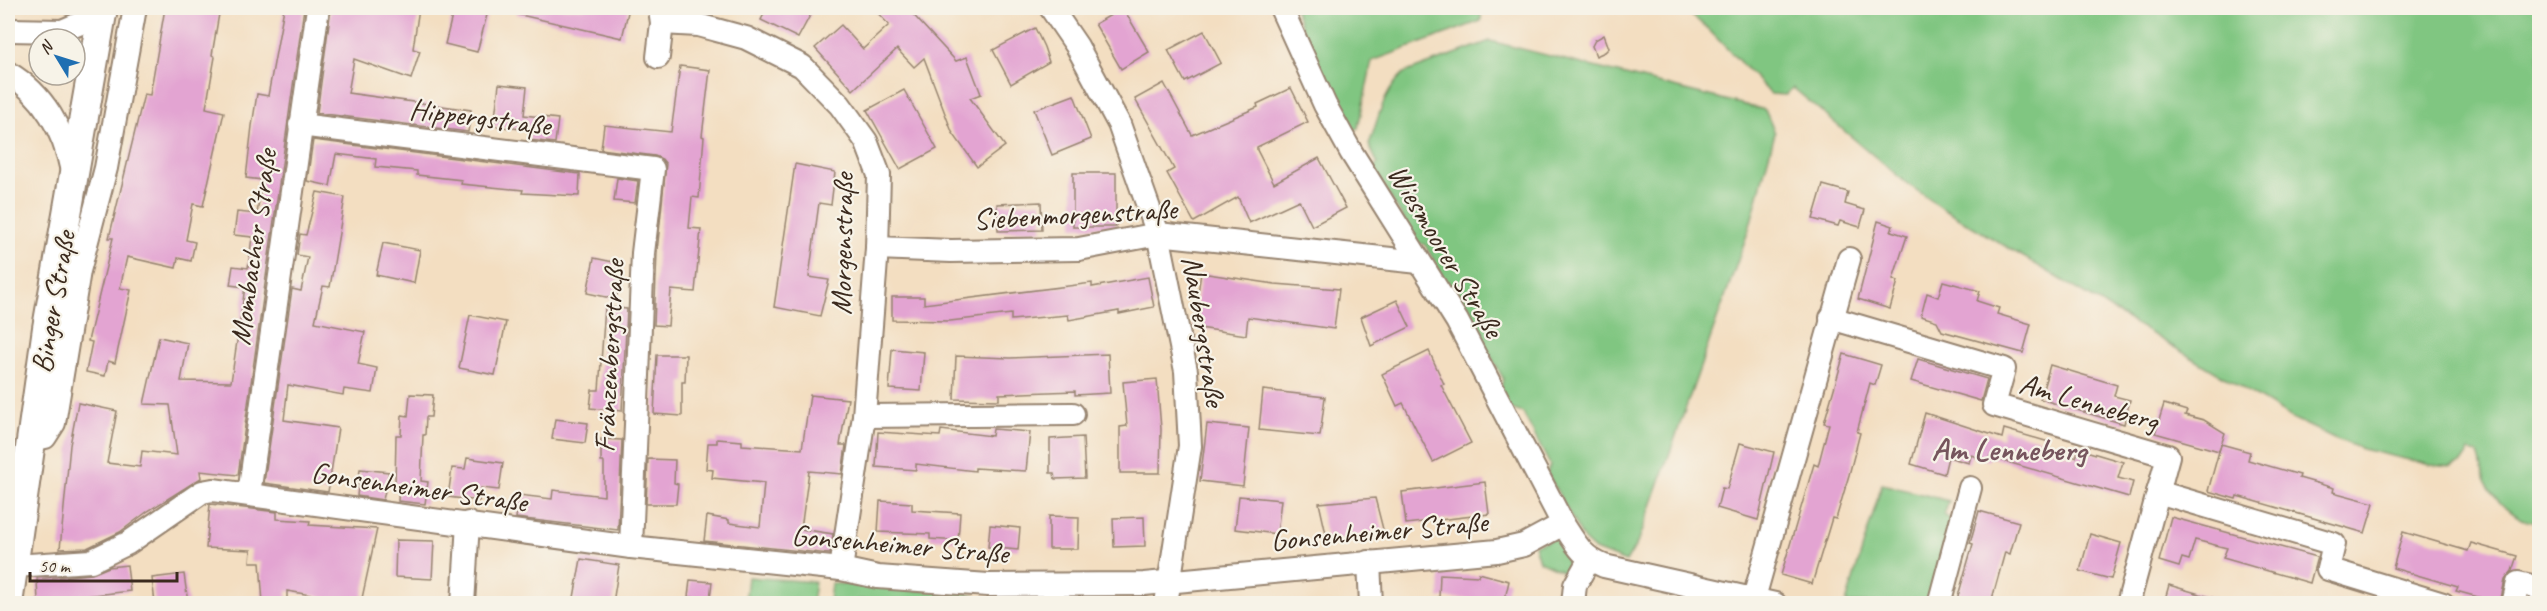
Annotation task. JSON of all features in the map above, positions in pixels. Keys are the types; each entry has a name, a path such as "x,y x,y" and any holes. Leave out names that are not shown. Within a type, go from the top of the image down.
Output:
{"main road":[{"name":"Binger Straße","path":"11,591 47,328 74,180 100,10"}],"street":[{"path":"31,440 45,437 54,423 79,271 106,168 135,8"},
{"name":"Mombacher Straße","path":"249,494 318,8"},
{"name":"Naubergstraße","path":"1051,8 1077,46 1119,124 1158,234 1186,371 1190,446 1169,592"},
{"name":"Wiesmoorer Straße","path":"1281,8 1341,133 1457,321 1563,524"},
{"path":"8,30 62,31 100,10"},
{"path":"658,57 661,15"},
{"name":"Morgenstraße","path":"661,15 746,38 802,66 840,105 866,141 879,175 877,248 864,416 841,568"},
{"path":"8,73 35,94 53,118 68,150 74,180"},
{"name":"Hippergstraße","path":"300,124 653,169"},
{"name":"Fränzenbergstraße","path":"631,547 644,252 653,169"},
{"name":"Siebenmorgenstraße","path":"877,248 951,251 1079,249 1158,234 1419,262"},
{"path":"1563,524 1589,560 1604,566 1765,602 1831,318 1849,259"},
{"name":"Am Lenneberg","path":"1831,318 2004,369 1994,405 2168,456 2128,603"},
{"path":"864,416 1073,414"},
{"path":"1939,603 1970,488"},
{"name":"Gonsenheimer Straße","path":"11,591 91,561 128,543 202,492 213,490 631,547 841,568 878,577 988,585 1137,584 1169,592 1369,562 1515,548 1563,524"},
{"path":"2158,492 2334,544 2328,569 2443,603"},
{"path":"463,603 468,523"},
{"path":"1573,603 1575,585 1589,560"},
{"path":"1369,562 1371,603"},
{"path":"2513,603 2518,583 2540,588"}],"green space":[{"path":"1294,8 1481,8 1481,21 1372,61 1358,128 1347,135"},
{"path":"1682,8 2539,8 2539,522 2523,519 2500,503 2485,481 2478,453 2469,451 2461,463 2451,467 2431,465 2362,449 2334,438 2294,419 1945,210 1905,182 1793,88 1785,95 1771,94 1705,26"},
{"path":"1490,41 1765,110 1775,133 1749,229 1639,540 1626,562 1595,550 1584,540 1547,473 1550,465 1523,413 1508,408 1500,394 1503,378 1460,302 1449,299 1441,288 1441,273 1425,245 1417,242 1373,168 1378,164 1369,145 1382,106 1397,80 1404,73"},
{"path":"1882,484 1949,501 1944,515 1952,520 1933,603 1846,603"},
{"path":"1553,539 1561,541 1574,572 1568,574 1539,561 1534,545"},
{"path":"748,577 815,582 812,603 745,603"},
{"path":"831,583 975,595 974,603 895,604 881,600 858,600 853,604 840,603 839,601 829,602"}],"building":[{"path":"165,8 220,8 212,55 215,57 206,108 224,112 203,206 193,204 186,240 195,242 191,261 178,258 176,268 127,257 120,288 131,290 115,363 108,361 105,376 86,372 92,342 88,341 113,238 109,238 144,94 150,95"},
{"path":"284,8 304,8 238,475 200,471 201,478 148,511 120,532 87,548 60,549 70,445 78,403 117,411 107,463 140,467 142,451 177,455 170,405 144,404 159,337 188,343 181,381 231,382 245,287 230,285 233,266 248,268 252,237 234,235 237,212 257,214 262,180 246,178 252,126 257,94 268,96"},
{"path":"331,8 419,8 413,49 420,51 411,79 354,59 348,93 471,110 468,132 317,113"},
{"path":"454,8 487,15 477,52 445,44"},
{"path":"517,8 629,8 622,38 516,14"},
{"path":"767,8 814,8 798,38 761,20"},
{"path":"873,8 907,8 956,61 967,57 981,94 970,98 1005,146 977,167 952,132 924,58 914,67 897,49 853,90 815,48 841,25 863,49 889,25"},
{"path":"1123,8 1149,52 1121,69 1095,24"},
{"path":"1035,28 1049,62 1011,84 993,50"},
{"path":"1204,31 1221,63 1185,82 1168,50"},
{"path":"1604,35 1609,48 1596,56 1592,46 1595,40"},
{"path":"680,66 710,70 702,136 704,137 699,198 692,197 689,228 701,229 695,292 671,290 668,326 654,325 657,252 666,164 655,156 601,149 604,125 671,132"},
{"path":"1164,83 1192,135 1258,107 1257,104 1291,88 1308,122 1257,147 1257,150 1274,183 1319,158 1346,208 1312,226 1299,200 1249,223 1238,197 1194,222 1167,173 1174,169 1135,99"},
{"path":"499,84 527,87 524,115 558,119 555,143 529,140 530,130 494,126"},
{"path":"904,90 937,149 900,169 867,110"},
{"path":"1074,95 1091,139 1052,155 1034,110"},
{"path":"313,140 580,174 579,196 522,193 523,190 461,184 462,180 417,175 417,171 375,167 376,159 336,154 330,186 307,181"},
{"path":"795,164 835,172 831,205 819,203 809,277 829,280 820,316 774,307"},
{"path":"1073,173 1116,173 1116,227 1073,227"},
{"path":"617,178 638,181 635,203 614,201"},
{"path":"1823,185 1848,192 1845,204 1865,210 1860,227 1840,221 1838,226 1813,219"},
{"path":"317,192 345,197 330,287 323,286 315,322 365,332 358,364 377,368 373,393 344,389 343,395 288,385 284,420 338,428 328,492 264,483 292,289 301,291 308,257 297,255 300,234 306,235"},
{"path":"1041,202 1042,230 998,231 997,204"},
{"path":"1878,221 1893,226 1891,231 1907,236 1893,279 1898,281 1890,309 1858,299"},
{"path":"383,243 420,250 414,283 376,275"},
{"path":"594,258 623,264 616,299 587,293"},
{"path":"1201,273 1275,284 1339,289 1334,329 1248,317 1246,335 1193,327"},
{"path":"1148,277 1154,307 1119,314 1119,311 1069,320 1068,315 1011,320 1011,314 950,321 892,320 892,297 924,297 924,304 1092,283 1092,287"},
{"path":"1943,281 1980,291 1977,301 1999,308 1997,314 2031,324 2023,353 1942,331 1937,321 1921,316 1927,293 1938,297"},
{"path":"1397,300 1410,327 1371,346 1361,317"},
{"path":"605,307 627,309 622,411 590,408 592,390 599,390"},
{"path":"470,315 506,322 495,375 459,368"},
{"path":"892,349 924,352 921,391 889,389"},
{"path":"1429,351 1444,384 1441,385 1471,443 1433,462 1403,403 1397,406 1382,374"},
{"path":"1108,354 1110,393 1075,395 1075,391 999,394 999,400 954,399 956,356 1010,358"},
{"path":"1844,354 1881,365 1875,385 1870,383 1849,475 1836,519 1832,518 1812,584 1781,575 1814,464 1818,466 1829,424 1824,423"},
{"path":"657,355 686,355 685,382 682,382 682,416 654,414"},
{"path":"1918,359 1987,379 1981,401 1911,381"},
{"path":"2050,365 2117,385 2114,396 2130,400 2124,424 2040,399"},
{"path":"1157,379 1161,429 1160,473 1120,473 1120,427 1127,426 1123,382"},
{"path":"1263,390 1325,397 1320,436 1259,430"},
{"path":"410,394 433,395 431,417 426,417 425,435 423,435 421,481 428,482 425,504 398,501 399,485 395,485 396,435 401,435 402,415 408,416"},
{"path":"810,395 848,399 840,445 846,445 842,474 809,471 801,529 833,534 830,554 704,541 707,516 729,520 729,523 760,527 764,483 712,478 713,470 706,469 708,443 717,443 717,439 742,441 742,445 802,449"},
{"path":"2164,404 2187,411 2185,415 2204,420 2225,433 2219,451 2155,433"},
{"path":"1925,413 2002,438 2004,429 2049,442 2047,449 2076,457 2079,449 2123,462 2118,478 2133,482 2129,497 1990,457 1988,461 1971,455 1969,463 1948,457 1944,474 1911,464"},
{"path":"555,419 588,423 585,443 552,439"},
{"path":"1207,424 1249,428 1243,486 1200,481"},
{"path":"993,429 1030,432 1026,471 975,468 975,471 916,464 916,470 876,467 878,432 940,436 941,430 992,436"},
{"path":"1083,437 1085,478 1055,479 1054,473 1050,473 1050,439"},
{"path":"601,439 622,440 618,530 516,518 519,495 552,499 553,490 604,496"},
{"path":"1740,443 1774,452 1758,520 1717,508 1722,488 1727,489"},
{"path":"2221,444 2250,452 2248,460 2300,475 2299,478 2334,488 2333,492 2374,503 2365,533 2237,496 2236,499 2208,491"},
{"path":"467,458 503,463 499,490 481,488 479,501 448,497 452,468 465,469"},
{"path":"648,459 675,460 674,483 678,484 676,504 646,504"},
{"path":"360,469 389,472 383,500 357,496"},
{"path":"1485,482 1489,514 1406,524 1402,492"},
{"path":"1239,496 1281,500 1277,534 1235,529"},
{"path":"1375,498 1384,533 1359,535 1328,543 1319,503"},
{"path":"880,501 912,503 912,510 960,513 958,541 930,539 930,534 878,532"},
{"path":"210,504 277,512 277,519 310,521 309,525 377,529 361,603 333,603 334,599 287,591 287,603 263,603 260,562 250,562 251,550 206,548"},
{"path":"1979,511 2019,522 2010,554 2005,552 1991,603 1956,603 1973,544 1970,543"},
{"path":"1049,516 1079,517 1078,549 1049,549"},
{"path":"1144,517 1145,546 1114,547 1113,518"},
{"path":"2171,517 2317,557 2310,583 2223,558 2227,548 2195,540 2189,560 2182,558 2179,567 2159,561"},
{"path":"990,525 1020,528 1018,550 988,547"},
{"path":"2403,532 2468,551 2471,543 2517,556 2512,571 2505,580 2500,603 2456,591 2458,587 2393,568"},
{"path":"2090,534 2121,543 2111,579 2080,571"},
{"path":"396,540 434,541 432,579 395,577"},
{"path":"581,559 619,565 613,603 573,603"},
{"path":"127,565 130,591 86,596 87,603 38,603 37,579 92,574 109,567"},
{"path":"1479,573 1509,581 1504,603 1471,603 1472,599 1439,598 1440,574 1478,576"},
{"path":"184,574 188,603 155,603 152,578"},
{"path":"690,580 712,582 710,599 688,597"},
{"path":"2169,585 2217,599 2217,603 2164,603"}],"district":[{"name":"Am Lenneberg","path":"2009,449"}]}
